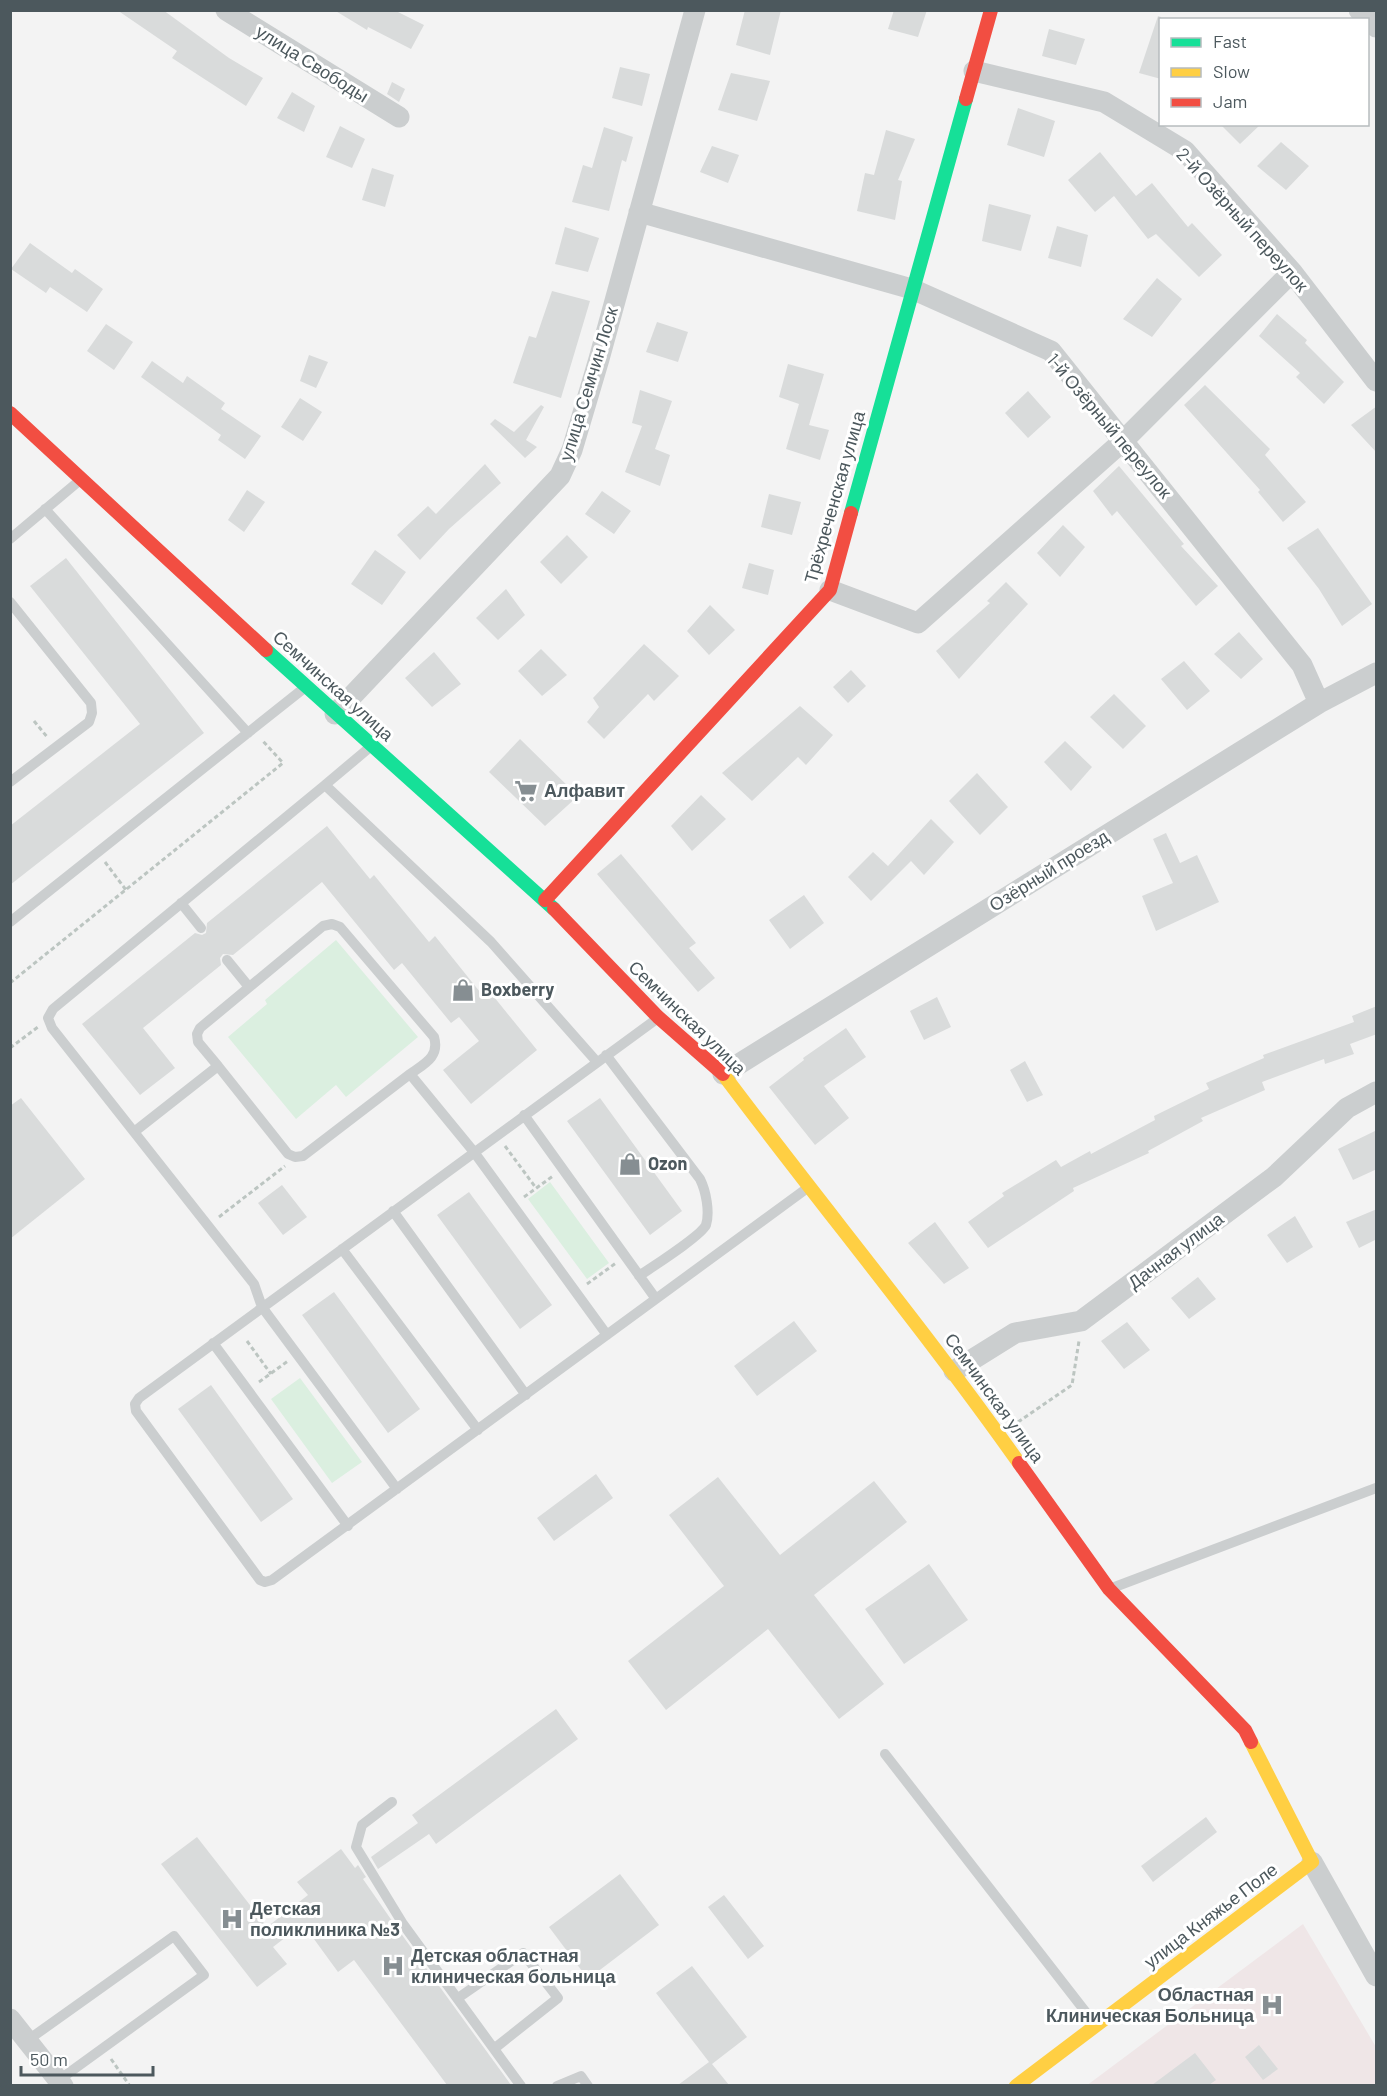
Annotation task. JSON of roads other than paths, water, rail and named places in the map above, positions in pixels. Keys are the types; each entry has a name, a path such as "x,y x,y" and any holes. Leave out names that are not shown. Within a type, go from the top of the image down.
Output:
{"street":[{"name":"улица Свободы","path":"226,10 399,117"},
{"name":"улица Семчин Лоск","path":"335,714 560,476 572,450 596,371 695,10"},
{"name":"Трёхреченская улица","path":"545,900 830,590 991,10"},
{"name":"2-й Озёрный переулок","path":"974,71 1104,102 1185,151 1292,272 1377,381"},
{"name":"1-й Озёрный переулок","path":"639,212 912,289 1051,351 1302,665 1319,704"},
{"path":"830,590 918,623 1123,441 1292,272"},
{"name":"Семчинская улица","path":"10,413 335,714 545,900 658,1017 723,1074 808,1188 954,1371 1109,1589 1245,1730 1312,1862"},
{"name":"Озёрный проезд","path":"723,1074 1319,704 1377,673"},
{"name":"Дачная улица","path":"954,1371 1015,1333 1081,1321 1274,1177 1347,1108 1377,1092"},
{"path":"1312,1862 1377,1976"},
{"name":"улица Княжье Поле","path":"1016,2085 1312,1862"},
{"path":"10,2019 61,2083"}],"lane":[{"path":"10,539 81,479"},
{"path":"45,509 251,731"},
{"path":"10,602 91,704 92,713 88,722 10,782"},
{"path":"10,922 306,687"},
{"path":"371,746 53,1010 48,1018 52,1028 254,1284 262,1307 397,1489"},
{"path":"325,785 484,934 597,1062"},
{"path":"181,903 201,928"},
{"path":"332,924 340,927 434,1037 437,1047 433,1056 410,1074 303,1156 295,1157 288,1154 198,1042 196,1034 249,987 323,926 332,924"},
{"path":"227,960 249,987"},
{"path":"658,1017 139,1398 135,1404 136,1411 260,1580 272,1581 808,1188"},
{"path":"606,1055 700,1179 706,1198 707,1218 701,1232 639,1276"},
{"path":"134,1132 218,1066"},
{"path":"410,1074 474,1152 607,1335"},
{"path":"524,1115 656,1299"},
{"path":"393,1211 526,1395"},
{"path":"342,1249 478,1430"},
{"path":"213,1343 348,1526"},
{"path":"1109,1589 1377,1488"},
{"path":"885,1754 1096,2025"},
{"path":"392,1802 362,1825 356,1847 403,1924 521,2085"},
{"path":"28,2040 174,1936 204,1975 103,2048 61,2083"},
{"path":"458,1998 523,1953 558,1998 495,2048"},
{"path":"557,2085 581,2076 588,2085"}],"place":[{"name":"Алфавит","path":"526,791"},
{"name":"Boxberry","path":"463,990"},
{"name":"Ozon","path":"630,1164"},
{"name":"Детская поликлиника №3","path":"232,1919"},
{"name":"Детская областная клиническая больница","path":"393,1966"},
{"name":"Областная Клиническая Больница","path":"1272,2005"}]}
